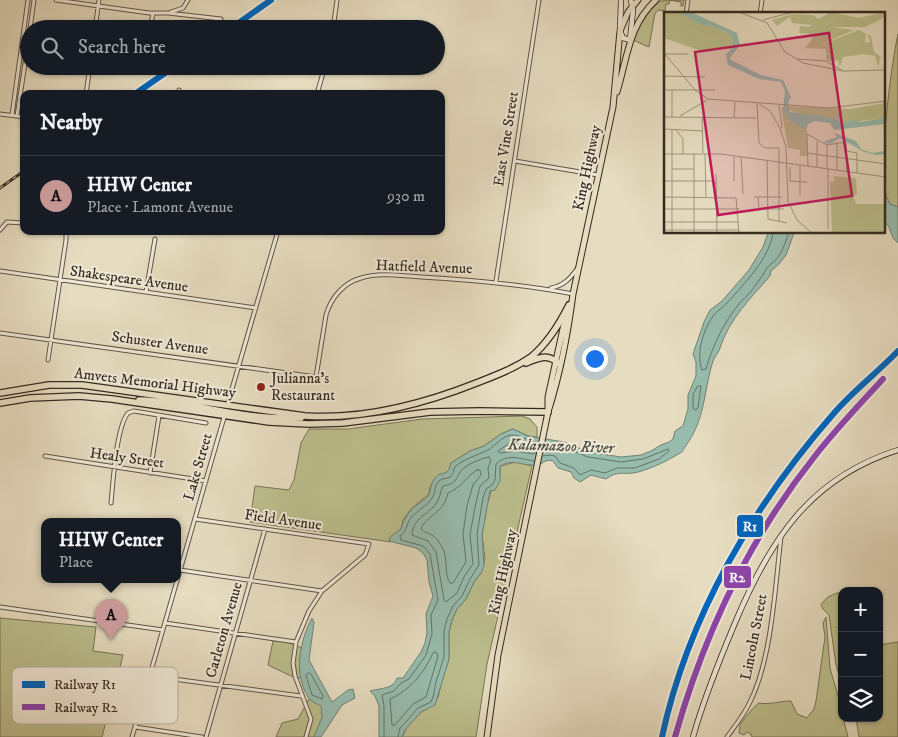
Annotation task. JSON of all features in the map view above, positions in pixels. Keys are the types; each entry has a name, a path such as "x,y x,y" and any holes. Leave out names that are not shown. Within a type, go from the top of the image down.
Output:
{"highway":[{"name":"Amvets Memorial Highway","path":"0,403 30,398 89,397 130,402 154,400 226,411 304,416 350,415 408,406 454,392 511,369 531,356 546,342 557,328 568,305"},
{"path":"511,369 542,356 548,356 558,363"},
{"name":"Amvets Memorial Highway","path":"0,392 38,386 82,385 226,411 269,422 318,424 439,412 548,412"}],"main road":[{"name":"King Highway","path":"613,107 620,31 631,3 638,0"},
{"name":"King Highway","path":"558,363 569,321 573,294 613,107 630,40 640,20 656,0"},
{"name":"King Highway","path":"487,737 498,654 537,471 568,305 573,294"}],"street":[{"path":"25,20 28,0"},
{"path":"31,20 34,0"},
{"path":"56,0 152,13 221,19"},
{"path":"96,20 99,0"},
{"path":"168,13 181,9 188,0"},
{"path":"334,20 337,0"},
{"name":"East Vine Street","path":"496,281 539,0"},
{"path":"621,0 620,31 623,38 630,40 631,3"},
{"path":"151,20 152,13"},
{"path":"12,115 20,56"},
{"path":"21,90 23,75"},
{"path":"87,90 89,75"},
{"path":"318,90 322,75"},
{"path":"17,116 20,96"},
{"path":"0,114 20,116"},
{"path":"515,161 598,175"},
{"path":"0,230 9,221 20,222"},
{"path":"48,360 66,235"},
{"name":"Lake Street","path":"181,567 277,235"},
{"path":"146,292 155,239"},
{"path":"547,289 567,282 579,266"},
{"name":"Shakespeare Avenue","path":"0,271 256,308"},
{"name":"Hatfield Avenue","path":"316,377 328,307 336,294 355,280 379,274 496,281 573,294"},
{"name":"Schuster Avenue","path":"0,333 316,377"},
{"path":"111,503 120,433 126,415 132,411 206,423"},
{"path":"150,473 159,416"},
{"path":"693,737 717,665 748,591 781,534 798,514 828,486 861,465 898,450"},
{"name":"Healy Street","path":"45,456 206,481"},
{"name":"Field Avenue","path":"195,520 369,544 365,555 322,591"},
{"name":"Carleton Avenue","path":"204,737 265,529"},
{"name":"Lincoln Street","path":"727,737 748,708 761,673 774,601 781,534"},
{"path":"181,570 322,591 308,611 296,642 294,671 311,718 306,737"},
{"name":"Lake Street","path":"153,667 176,583"},
{"path":"0,606 163,630"},
{"path":"165,623 296,642"},
{"path":"178,680 302,696"},
{"name":"Lake Street","path":"132,737 136,724"},
{"path":"135,727 204,737"}],"green space":[{"path":"673,0 684,0 683,6 681,6 681,2"},
{"path":"660,1 670,1 669,4 666,4 665,11 659,10 655,13 649,47 635,41 634,39 639,28 652,9"},
{"path":"898,34 898,207 890,204 886,192 886,122"},
{"path":"522,416 530,419 537,427 537,437 528,436 513,429 451,463 449,471 435,478 430,487 429,494 411,509 403,520 401,529 389,540 391,542 250,522 255,486 289,490 294,480 301,443 309,429 348,429 422,419"},
{"path":"516,462 532,466 487,664 476,737 402,737 413,720 438,698 449,659 449,632 452,620 457,609 466,599 474,582 481,573 485,559 482,535 491,491 500,476 500,466"},
{"path":"838,593 838,671 829,615 821,604 828,597"},
{"path":"826,617 830,668 838,696 838,722 844,722 848,737 752,737 747,732 744,735 739,733 741,723 759,703 791,701 797,714 807,718 814,709 825,637 823,623"},
{"path":"0,618 96,627 93,651 123,655 120,667 12,667 12,724 105,724 102,737 0,737"},
{"path":"273,641 285,641 302,648 302,678 293,677 268,665"},
{"path":"898,642 898,737 859,737 857,722 883,722 883,644"},
{"path":"321,697 328,712 317,737 276,737 282,723 298,719 309,699"}],"water":[{"path":"886,195 890,204 898,207 898,243 893,238 886,223"},
{"name":"Kalamazoo River","path":"768,234 794,234 786,255 741,309 724,337 713,361 697,426 682,452 644,470 633,473 618,473 606,479 591,475 580,482 574,478 571,472 558,468 550,460 538,465 513,462 500,466 500,481 495,490 490,491 482,535 484,566 452,620 449,632 449,659 435,705 421,712 405,730 402,737 379,737 379,706 375,696 370,691 390,686 397,678 403,678 421,652 427,633 426,614 433,596 429,582 427,560 423,553 416,548 389,541 391,536 401,529 409,512 428,496 435,478 448,471 451,463 470,451 484,446 501,434 513,429 528,436 564,442 589,452 621,457 641,455 669,442 673,439 675,431 683,426 688,409 688,395 696,376 696,362 693,354 704,322 710,310 722,301 749,270 763,247"},
{"path":"312,618 314,622 309,660 332,702 348,690 353,689 355,698 342,705 321,737 314,737 322,717 321,706 308,697 303,688 300,668 304,636"}],"railway":[{"path":"243,20 271,0"},
{"path":"141,90 162,75"},
{"path":"0,188 20,174"},
{"path":"662,737 674,692 689,648 707,605 752,523 805,447 850,396 898,351"}],"rail line":[{"name":"R1","path":"243,20 271,0"},
{"name":"R1","path":"141,90 162,75"},
{"name":"R1","path":"662,737 674,692 689,648 707,605 752,523 805,447 850,396 898,351"},
{"name":"R2","path":"675,737 714,625 749,555 769,521 815,456 883,379"}],"place":[{"name":"Julianna's Restaurant","path":"261,387"},
{"name":"HHW Center","path":"111,640"}]}
